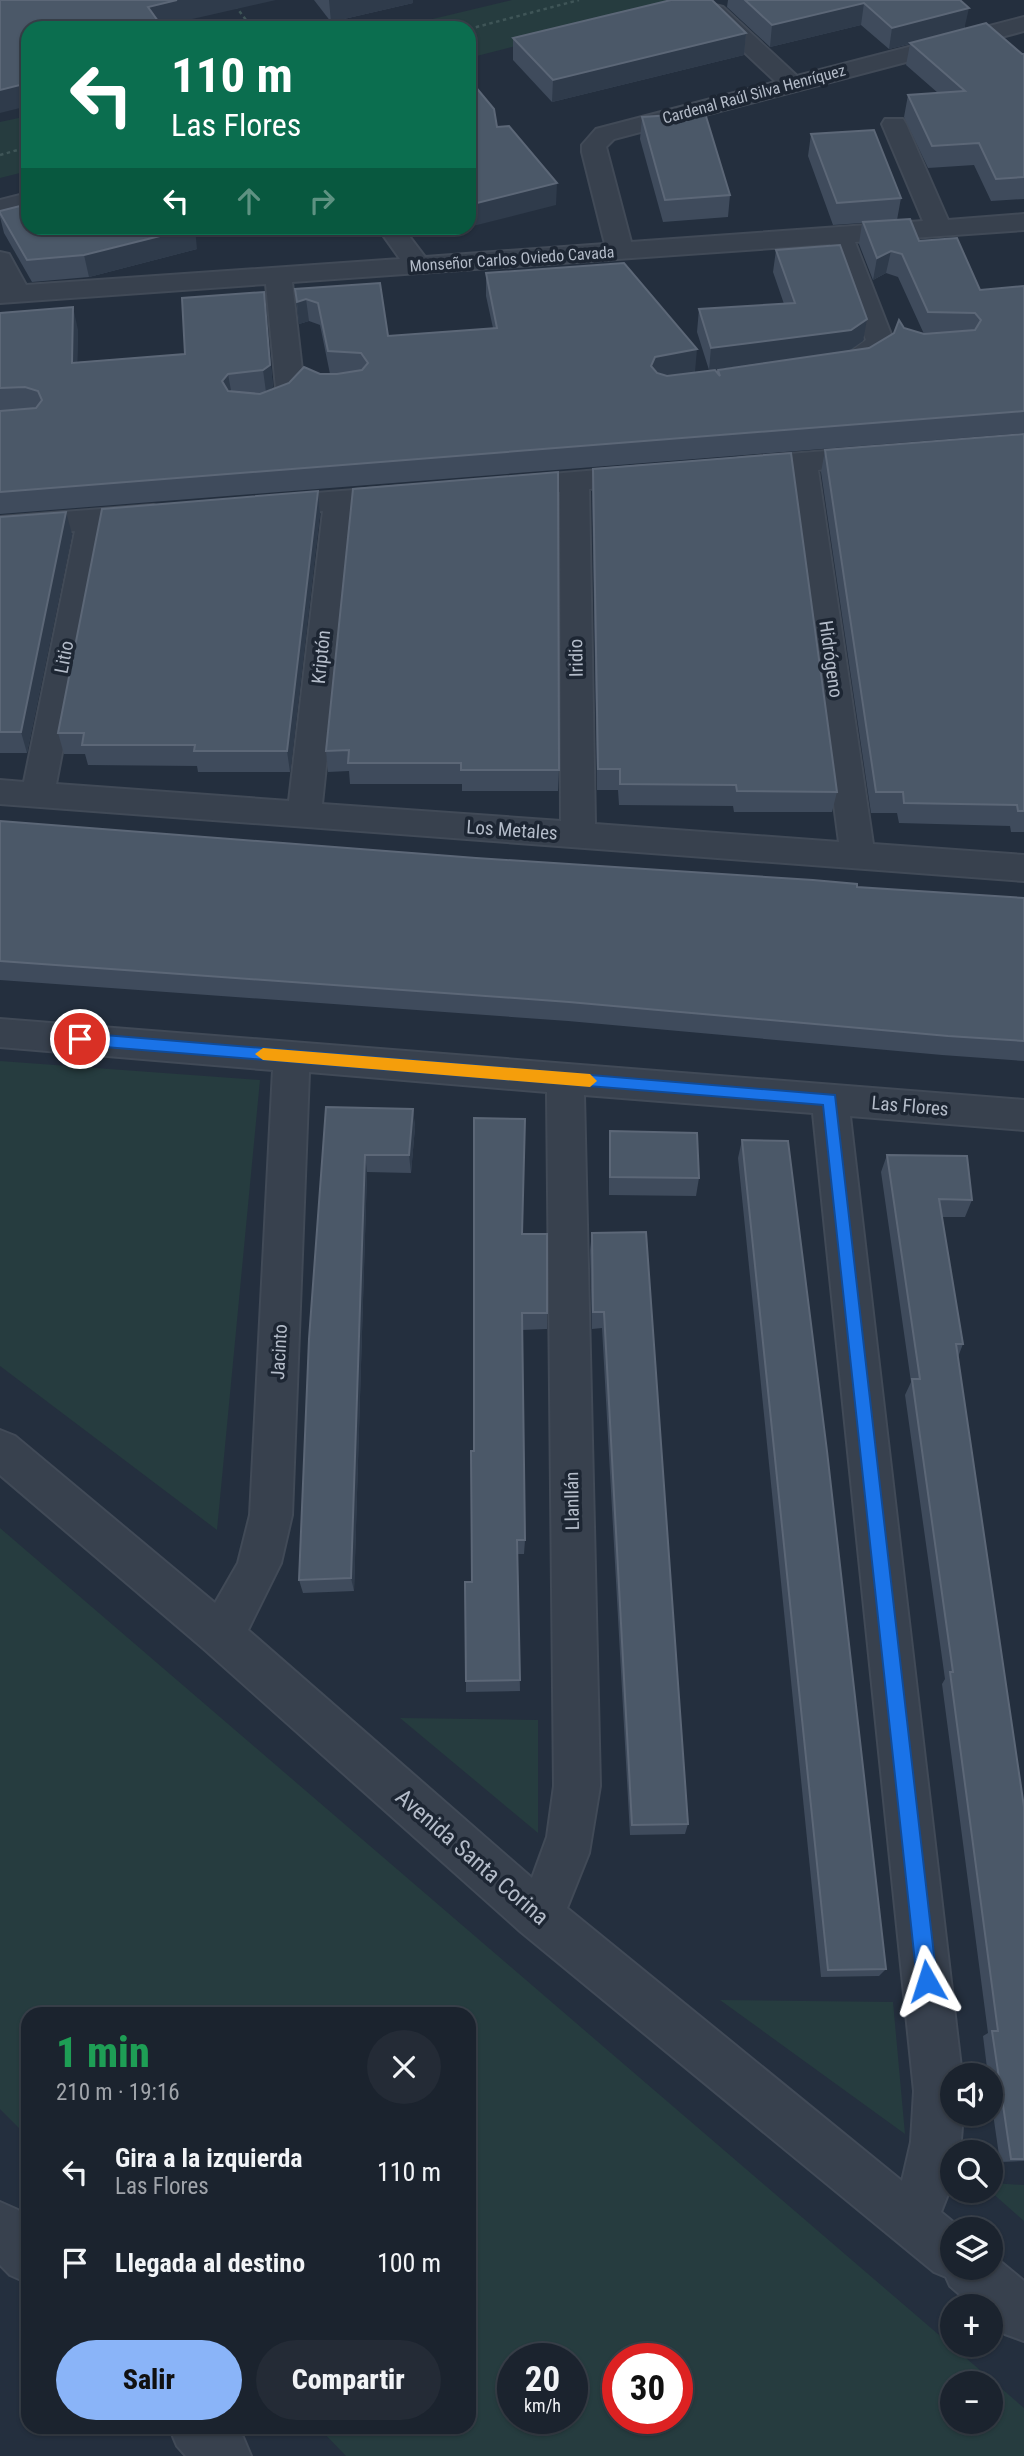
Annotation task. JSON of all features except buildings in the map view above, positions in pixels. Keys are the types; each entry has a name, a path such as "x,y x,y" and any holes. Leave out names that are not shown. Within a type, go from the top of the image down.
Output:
{"street":[{"path":"715,12 792,84"},
{"name":"Cardenal Raúl Silva Henríquez","path":"620,251 594,152 598,139 614,131 1024,24"},
{"path":"894,124 939,228"},
{"path":"0,208 21,203"},
{"name":"Monseñor Carlos Oviedo Cavada","path":"8,294 620,251 861,242 939,228 1024,222"},
{"path":"395,235 418,265"},
{"path":"814,368 855,362 880,342 861,242"},
{"path":"0,260 8,294"},
{"path":"290,275 315,380"},
{"path":"242,405 278,401 285,397 290,388 290,275"},
{"path":"709,470 900,454"},
{"name":"Hidrógeno","path":"803,462 858,856"},
{"path":"485,488 669,473"},
{"name":"Iridio","path":"574,481 578,835"},
{"path":"243,508 432,492"},
{"name":"Kriptón","path":"304,815 339,500"},
{"path":"0,527 174,513"},
{"name":"Litio","path":"38,794 92,520"},
{"name":"Los Metales","path":"0,792 1024,868"},
{"name":"Las Flores","path":"0,1033 1024,1115"},
{"name":"Jacinto","path":"219,1634 256,1578 267,1547 271,1515 292,1056"},
{"name":"Llanllán","path":"538,1915 567,1854 575,1820 577,1786 565,1079"},
{"path":"830,1100 939,2091 939,2128 934,2164 925,2194 911,2220"},
{"name":"Avenida Santa Corina","path":"0,1449 219,1634 538,1915 940,2244"},
{"path":"0,2228 21,2250"},
{"path":"982,2280 1024,2315"},
{"path":"203,2434 224,2456"}],"path":[{"path":"231,0 247,21"},
{"path":"476,27 579,0"},
{"path":"0,155 21,149"}],"green space":[{"path":"512,0 697,0 476,56 476,21 424,21"},
{"path":"21,118 21,173 0,178 0,122"},
{"path":"0,1061 260,1080 217,1530 0,1366"},
{"path":"0,1528 940,2336 940,2357 965,2357 981,2371 940,2371 940,2434 1003,2434 1003,2390 1024,2408 1024,2456 346,2456 325,2434 476,2434 476,2007 21,2007 21,2130 0,2109"},
{"path":"400,1718 538,1720 538,1833"},
{"path":"720,2000 893,2002 905,2134"},
{"path":"1003,2184 1024,2185 1024,2221 1003,2202"}],"slow traffic":[{"path":"263,1054 590,1081"}],"route":[{"path":"80,1039 830,1100 927,1981"}]}
